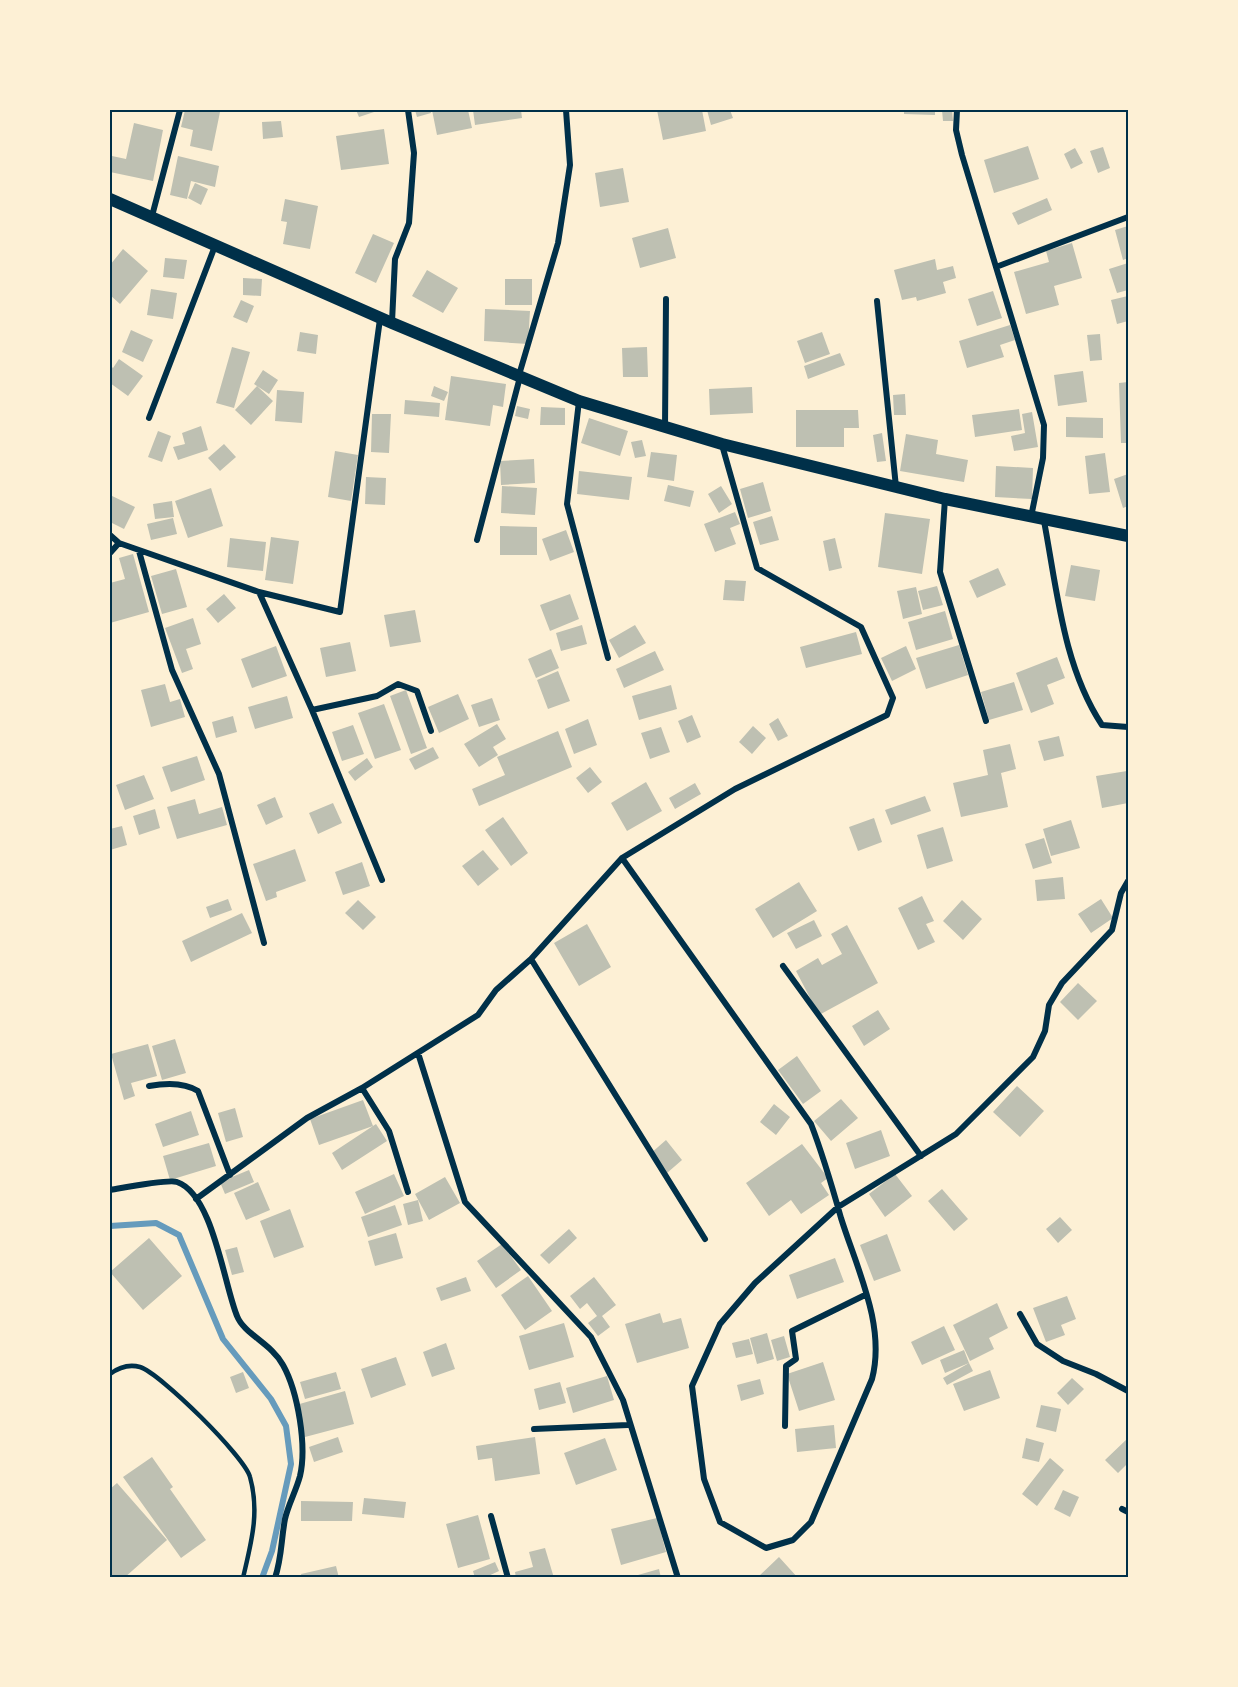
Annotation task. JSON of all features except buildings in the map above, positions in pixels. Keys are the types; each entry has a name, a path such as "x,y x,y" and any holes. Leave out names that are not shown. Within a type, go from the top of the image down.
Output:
{"main road":[{"path":"110,199 386,320 579,401 722,444 896,487 1044,521 1128,536"}],"street":[{"path":"152,216 180,110"},
{"path":"110,535 119,543 139,551 259,592 339,612 395,259 409,223 414,153 408,110"},
{"path":"477,540 519,376 558,243 570,165 566,110"},
{"path":"957,110 956,130 962,155 1044,425 1043,458 1031,518"},
{"path":"996,267 1128,217"},
{"path":"149,418 215,246"},
{"path":"665,428 666,299"},
{"path":"877,301 896,487"},
{"path":"579,401 567,504 608,658"},
{"path":"196,1199 307,1118 362,1088 478,1015 496,990 531,959 622,858 735,789 887,715 893,698 861,627 757,568 722,444"},
{"path":"945,499 940,572 986,722"},
{"path":"1044,521 1070,653 1090,707 1102,725 1128,727"},
{"path":"110,553 119,543"},
{"path":"139,551 171,670 219,774 264,943"},
{"path":"259,592 312,710 382,880"},
{"path":"312,710 377,696 398,684 417,691 432,731"},
{"path":"622,858 811,1124 824,1156 837,1207 865,1295 876,1341 877,1362 872,1379 811,1522 794,1540 766,1548 720,1522 704,1479 692,1386 720,1324 754,1283 837,1207 956,1134 1033,1057 1045,1031 1049,1005 1062,983 1112,930 1121,893 1128,881"},
{"path":"531,959 705,1239"},
{"path":"783,966 921,1156"},
{"path":"418,1053 465,1202 591,1337 623,1400 628,1425 664,1528 678,1578"},
{"path":"149,1086 164,1083 191,1087 198,1091 231,1175"},
{"path":"362,1088 389,1131 408,1192"},
{"path":"110,1190 175,1181 191,1189 219,1248 237,1318 249,1331 271,1347 284,1365 299,1420 303,1448 300,1475 285,1519 282,1556 274,1578"},
{"path":"785,1426 786,1366 796,1359 792,1331 865,1295"},
{"path":"1020,1314 1037,1344 1063,1361 1096,1374 1128,1391"},
{"path":"534,1429 628,1425"},
{"path":"491,1516 508,1578"}],"lane":[{"path":"110,1374 120,1367 139,1367 157,1377 234,1451 250,1474 256,1525 243,1578"}],"waterway":[{"path":"110,1226 156,1223 179,1235 223,1339 271,1399 286,1426 291,1464 272,1551 262,1578"}]}
